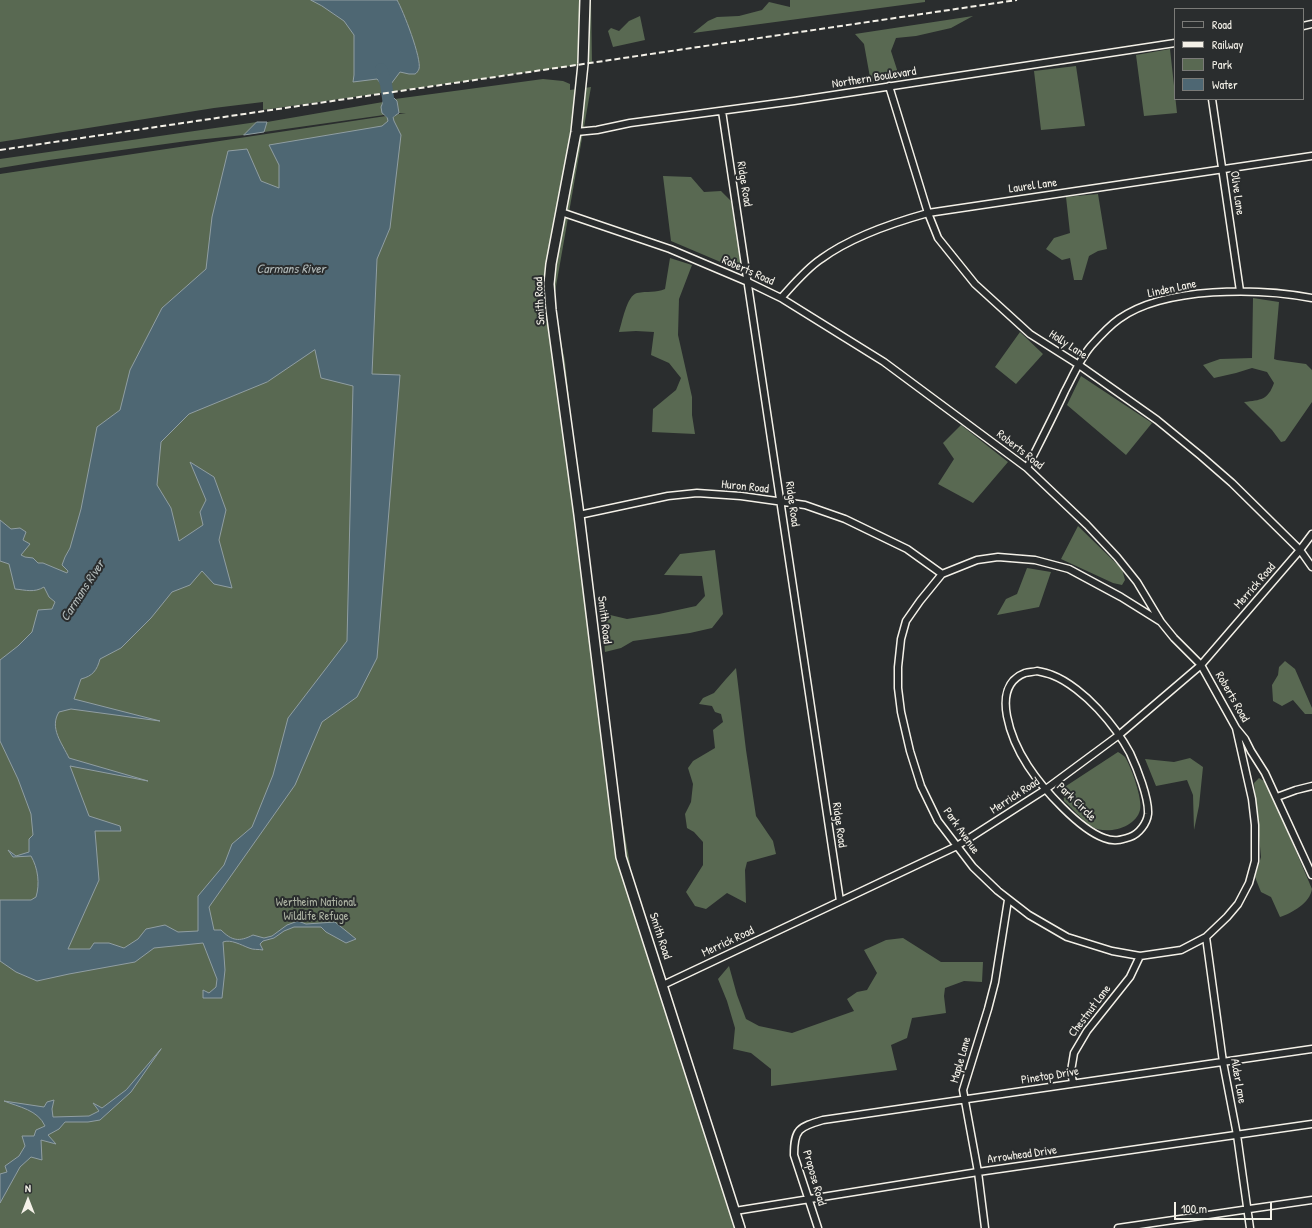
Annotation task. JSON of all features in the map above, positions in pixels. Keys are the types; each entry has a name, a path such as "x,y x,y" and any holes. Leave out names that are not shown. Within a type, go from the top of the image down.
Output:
{"street":[{"name":"Smith Road","path":"585,0 583,64 576,132 551,264 551,310 579,515 622,857 740,1228"},
{"name":"Northern Boulevard","path":"576,132 1174,43"},
{"name":"Holly Lane","path":"889,86 928,213 938,238 975,284 1030,334 1079,365 1157,420 1201,456 1232,483 1300,550 1312,567"},
{"name":"Olive Lane","path":"1212,100 1240,291"},
{"name":"Ridge Road","path":"722,111 840,901"},
{"name":"Laurel Lane","path":"781,298 820,259 832,252 850,242 893,223 928,213 1312,156"},
{"name":"Roberts Road","path":"561,212 670,249 748,282 781,298 884,362 1027,468 1087,525 1117,557 1137,582 1161,622 1174,638 1201,665 1236,728 1245,739 1265,773 1312,874"},
{"name":"Linden Lane","path":"1027,468 1079,365 1090,347 1119,319 1135,310 1159,300 1196,294 1240,291 1312,298"},
{"name":"Huron Road","path":"579,515 668,496 697,493 741,496 805,505 845,519 907,548 942,574"},
{"name":"Merrick Road","path":"663,985 957,846 1046,789 1119,735 1201,665 1312,534"},
{"name":"Park Avenue","path":"1161,622 1121,597 1069,569 1035,560 998,557 977,560 942,574 906,621 901,639 898,667 898,688 904,728 910,752 921,786 938,821 986,880 1008,900 1029,915 1067,936 1112,951 1140,956 1181,950 1206,937 1238,904 1248,883 1255,861 1255,825 1252,799 1236,728"},
{"name":"Park Circle","path":"1037,671 1052,675 1072,687 1098,708 1119,735 1130,753 1140,777 1147,803 1148,814 1145,824 1133,836 1121,840 1110,840 1098,836 1078,823 1046,789 1028,766 1018,748 1006,715 1005,700 1007,690 1014,680 1025,673 1037,671"},
{"path":"1277,797 1312,786"},
{"name":"Maple Lane","path":"985,1228 978,1172 963,1090 995,982 1008,900"},
{"name":"Alder Lane","path":"1206,937 1223,1062 1237,1135 1250,1228"},
{"name":"Chestnut Lane","path":"1073,1083 1071,1071 1074,1053 1088,1031 1130,977 1140,956"},
{"name":"Pinetop Drive","path":"796,1134 804,1126 823,1120 1312,1049"},
{"name":"Arrowhead Drive","path":"735,1211 978,1172 1312,1124"},
{"name":"Propose Road","path":"796,1134 794,1155 818,1228"},
{"path":"1118,1228 1312,1200"}],"green space":[{"path":"0,0 591,0 592,63 263,110 263,102 214,108 0,142"},
{"path":"790,0 925,0 925,2 693,33 708,21 717,17 739,16 762,10 769,2 790,7"},
{"path":"640,16 645,40 613,47 608,31 611,28 619,31 629,21"},
{"path":"973,16 951,28 916,36 896,38 891,51 900,79 871,83 864,44 855,34"},
{"path":"1170,49 1174,100 1176,100 1177,113 1144,116 1136,55"},
{"path":"1076,66 1085,126 1041,130 1034,71"},
{"name":"Wertheim National Wildlife Refuge","path":"543,79 563,81 570,84 570,90 591,87 555,292 557,324 565,361 579,493 620,808 630,864 634,901 739,1228 0,1228 0,174 406,113 399,113 397,101 395,99"},
{"path":"383,102 382,113 384,115 264,132 267,122"},
{"path":"257,122 244,135 187,141 0,168 0,159"},
{"path":"663,176 691,177 704,192 721,191 731,201 741,264 730,266 671,241"},
{"path":"1098,194 1107,249 1098,251 1089,256 1082,280 1074,280 1070,258 1062,260 1046,249 1054,238 1070,233 1066,197"},
{"path":"670,258 692,265 679,299 678,335 692,397 692,415 695,434 652,432 653,409 676,390 681,378 669,363 651,355 654,332 619,332 623,316 633,295 637,293 665,289"},
{"path":"1253,298 1279,302 1274,359 1306,364 1312,370 1312,402 1285,441 1281,442 1272,430 1244,402 1259,400 1269,393 1274,383 1267,372 1252,368 1214,378 1203,365 1220,359 1252,358"},
{"path":"1020,332 1043,354 1016,384 995,367"},
{"path":"1081,376 1152,423 1126,455 1067,405"},
{"path":"961,425 1008,462 973,503 938,484 954,459 943,443"},
{"path":"1078,526 1122,569 1125,580 1122,585 1113,583 1061,559"},
{"path":"715,550 723,614 712,628 690,633 633,641 621,648 605,652 602,615 606,614 627,619 696,606 705,596 702,576 664,575 680,554"},
{"path":"1027,568 1051,572 1039,607 997,615 1006,599 1017,594"},
{"path":"1285,661 1295,669 1312,708 1312,714 1305,714 1293,700 1282,706 1273,701 1272,685 1278,675 1279,667"},
{"path":"736,668 756,816 773,841 776,854 747,862 745,870 746,903 727,893 706,909 695,906 686,892 703,865 703,842 694,832 687,828 685,814 691,802 693,784 688,768 693,761 715,748 713,730 723,722 721,714 715,712 712,706 699,704 703,698 714,693"},
{"path":"1118,752 1125,757 1133,775 1140,799 1140,810 1133,822 1126,826 1112,830 1097,829 1087,823 1064,801 1063,788"},
{"path":"1190,758 1203,767 1199,806 1194,830 1193,795 1187,780 1156,786 1145,759 1174,762"},
{"path":"1259,778 1267,783 1312,889 1308,899 1300,907 1280,917 1271,897 1261,892 1255,877 1261,857 1254,783"},
{"path":"903,938 941,962 983,962 982,982 964,981 945,988 944,996 946,1013 912,1018 907,1038 891,1045 897,1070 771,1086 771,1069 751,1053 733,1049 735,1028 727,1001 718,979 729,966 737,995 746,1019 759,1026 792,1033 854,1011 847,999 857,992 867,990 877,973 864,950 886,940"}],"water":[{"path":"311,0 397,0 415,45 418,55 419,69 415,74 400,72 391,84 382,85 377,79 353,82 354,35 344,21"},
{"name":"Carmans River","path":"392,96 397,101 399,113 393,117 401,135 390,228 377,259 372,374 400,375 377,658 357,697 322,722 295,785 209,907 214,930 221,930 232,938 236,939 244,939 253,935 264,938 272,936 287,925 298,921 306,924 335,922 356,939 346,943 326,932 321,927 294,927 284,931 274,938 263,941 260,944 263,950 251,949 233,942 223,942 225,970 222,998 203,998 203,990 209,993 216,987 217,979 203,943 154,948 135,962 37,981 16,972 0,961 0,900 31,900 36,897 38,881 37,871 31,856 13,857 8,850 16,856 29,852 29,839 33,835 31,814 18,779 0,741 0,660 18,646 32,632 38,610 52,609 55,602 49,597 44,587 33,591 15,589 9,564 0,561 0,520 11,529 20,528 26,532 23,540 30,544 21,555 33,558 38,563 43,563 67,573 68,571 62,565 70,548 81,509 97,427 120,410 130,370 162,308 206,269 212,217 228,151 247,149 261,181 279,188 279,165 269,145 382,126 388,121 387,117 382,113 381,107 385,97","holes":["315,350 321,378 353,386 347,641 288,718 273,775 252,827 232,844 224,865 198,896 198,931 178,932 165,925 146,929 138,939 124,948 109,943 94,943 90,949 68,949 99,880 95,831 121,831 120,826 89,816 70,766 148,781 69,758 56,730 56,718 59,712 71,709 160,721 74,699 81,679 94,672 100,659 121,648 151,618 172,592 190,585 202,571 214,584 232,588 219,540 226,510 214,477 190,462 206,500 200,512 203,525 179,541 171,508 157,485 161,442 189,414 267,382"]},
{"path":"257,122 267,122 264,132 244,135"},
{"path":"161,1049 131,1092 100,1120 88,1122 65,1122 59,1129 48,1135 56,1144 41,1140 42,1160 31,1157 20,1167 0,1203 0,1174 7,1172 5,1166 19,1156 25,1146 22,1136 34,1136 36,1130 45,1126 38,1116 22,1107 4,1101 44,1107 47,1102 54,1100 52,1109 53,1117 89,1116 99,1111 93,1103 102,1108 126,1090"}],"waterway":[{"name":"Carmans River","path":"381,69 386,84 390,112"}],"railway":[{"path":"0,150 1017,0"}]}
